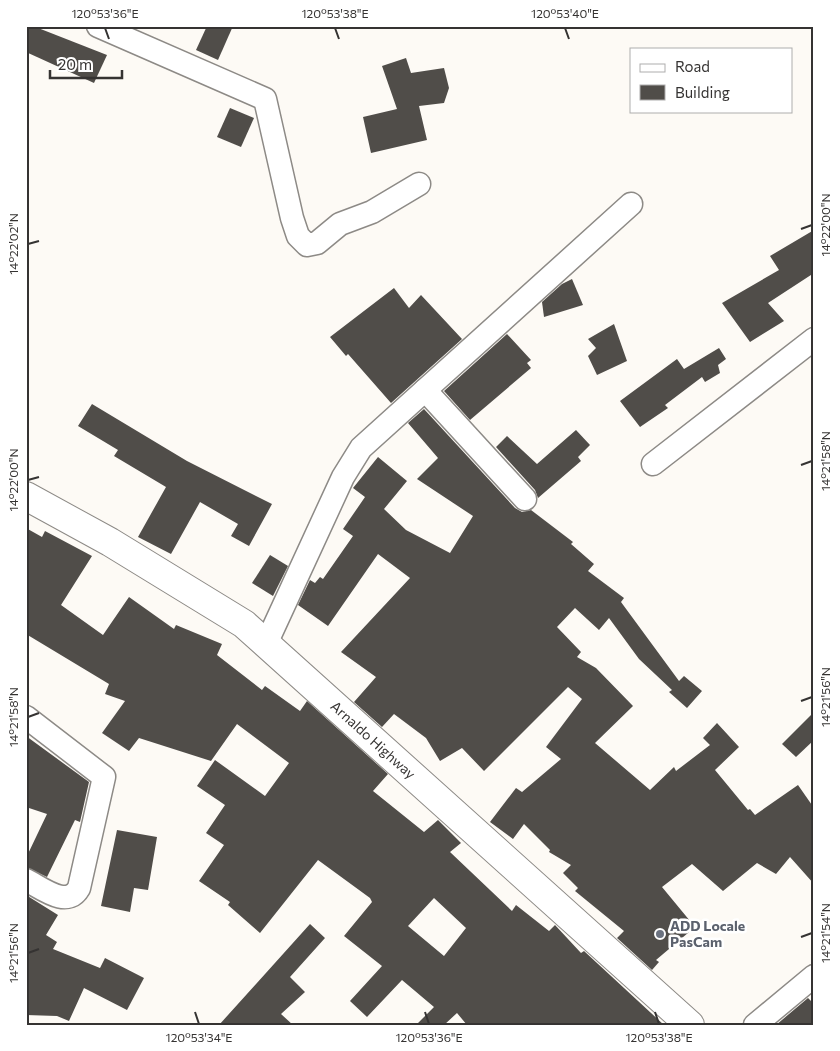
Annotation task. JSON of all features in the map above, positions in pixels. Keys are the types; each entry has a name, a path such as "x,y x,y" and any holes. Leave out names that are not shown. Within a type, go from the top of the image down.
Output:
{"main road":[{"name":"Arnaldo Highway","path":"26,496 110,542 244,624 690,1025"}],"street":[{"path":"98,26 266,99 292,218 298,236 307,245 317,243 340,224 372,212 419,184"},
{"path":"266,644 343,477 361,448 631,204"},
{"path":"653,464 814,339"},
{"path":"425,390 525,499"},
{"path":"26,717 104,777 79,888 75,895 68,898 58,897 26,880"},
{"path":"755,1025 814,976"}],"building":[{"path":"26,26 33,26 107,55 94,83 26,52"},
{"path":"207,26 233,26 218,60 196,50"},
{"path":"406,58 411,73 444,68 449,88 444,103 419,106 427,140 371,153 363,117 397,109 382,66"},
{"path":"230,108 254,118 241,147 217,137"},
{"path":"814,230 814,273 768,303 784,321 750,342 722,303 779,270 770,256"},
{"path":"572,279 583,305 544,317 542,302 562,284"},
{"path":"394,288 409,308 421,295 462,339 391,403 348,354 346,356 330,337"},
{"path":"614,324 627,361 597,375 588,356 596,348 588,339"},
{"path":"507,334 531,360 527,363 531,368 470,420 444,391"},
{"path":"719,348 726,359 718,365 720,373 705,382 702,377 665,405 668,408 640,427 620,401 677,359 684,369"},
{"path":"92,404 187,461 272,504 249,546 231,536 238,524 200,502 171,554 138,537 166,487 114,456 118,450 78,426"},
{"path":"424,409 515,508 522,512 531,510 573,542 571,544 594,564 588,571 624,598 621,602 679,681 684,676 702,691 687,708 669,692 672,690 639,659 609,618 599,630 575,608 557,627 581,652 577,657 596,668 633,706 595,743 650,790 674,767 676,771 710,745 703,738 717,723 739,747 715,770 748,810 750,809 755,815 798,785 814,808 814,884 790,857 776,874 757,863 723,891 692,864 662,887 695,927 656,960 659,962 652,970 617,938 624,931 575,891 578,888 563,873 571,865 549,852 550,850 524,824 513,839 490,822 516,788 522,792 561,759 546,747 582,699 568,687 484,771 462,748 440,761 426,738 394,714 382,727 354,702 376,677 341,652 410,578 378,554 328,626 298,605 310,580 315,583 320,577 323,579 353,536 343,529 365,497 353,488 378,457 407,481 384,509 406,530 450,553 473,516 417,479 438,458 408,423"},
{"path":"576,430 590,445 578,457 581,461 538,498 535,490 496,447 507,436 537,464"},
{"path":"26,528 42,537 45,531 92,556 61,605 103,635 129,597 174,629 176,625 222,644 217,655 262,690 265,686 300,711 307,701 388,774 373,791 424,832 438,820 461,843 450,852 512,911 516,905 549,931 555,925 581,953 584,951 664,1025 467,1025 457,1013 444,1025 416,1025 434,1007 402,980 367,1017 350,1001 382,966 344,936 372,902 370,898 318,860 260,933 228,905 230,902 199,881 224,845 206,833 225,805 197,786 215,760 265,796 289,763 237,724 211,761 139,738 129,751 102,733 125,701 105,694 109,684 26,634","holes":["434,898 466,928 444,956 408,926"]},
{"path":"270,555 288,566 273,596 252,583"},
{"path":"814,712 814,740 796,757 782,744"},
{"path":"26,736 89,782 80,822 75,820 47,877 26,867 26,858 47,814 26,807"},
{"path":"117,830 157,837 148,890 134,888 130,912 101,906"},
{"path":"26,895 58,915 46,935 57,942 53,949 100,968 105,958 144,978 127,1010 84,988 69,1021 57,1016 26,1015"},
{"path":"310,924 325,938 290,977 305,992 281,1014 293,1025 219,1025"},
{"path":"808,998 814,1004 814,1025 776,1025"}],"place":[{"name":"ADD Locale PasCam","path":"660,934"}]}
